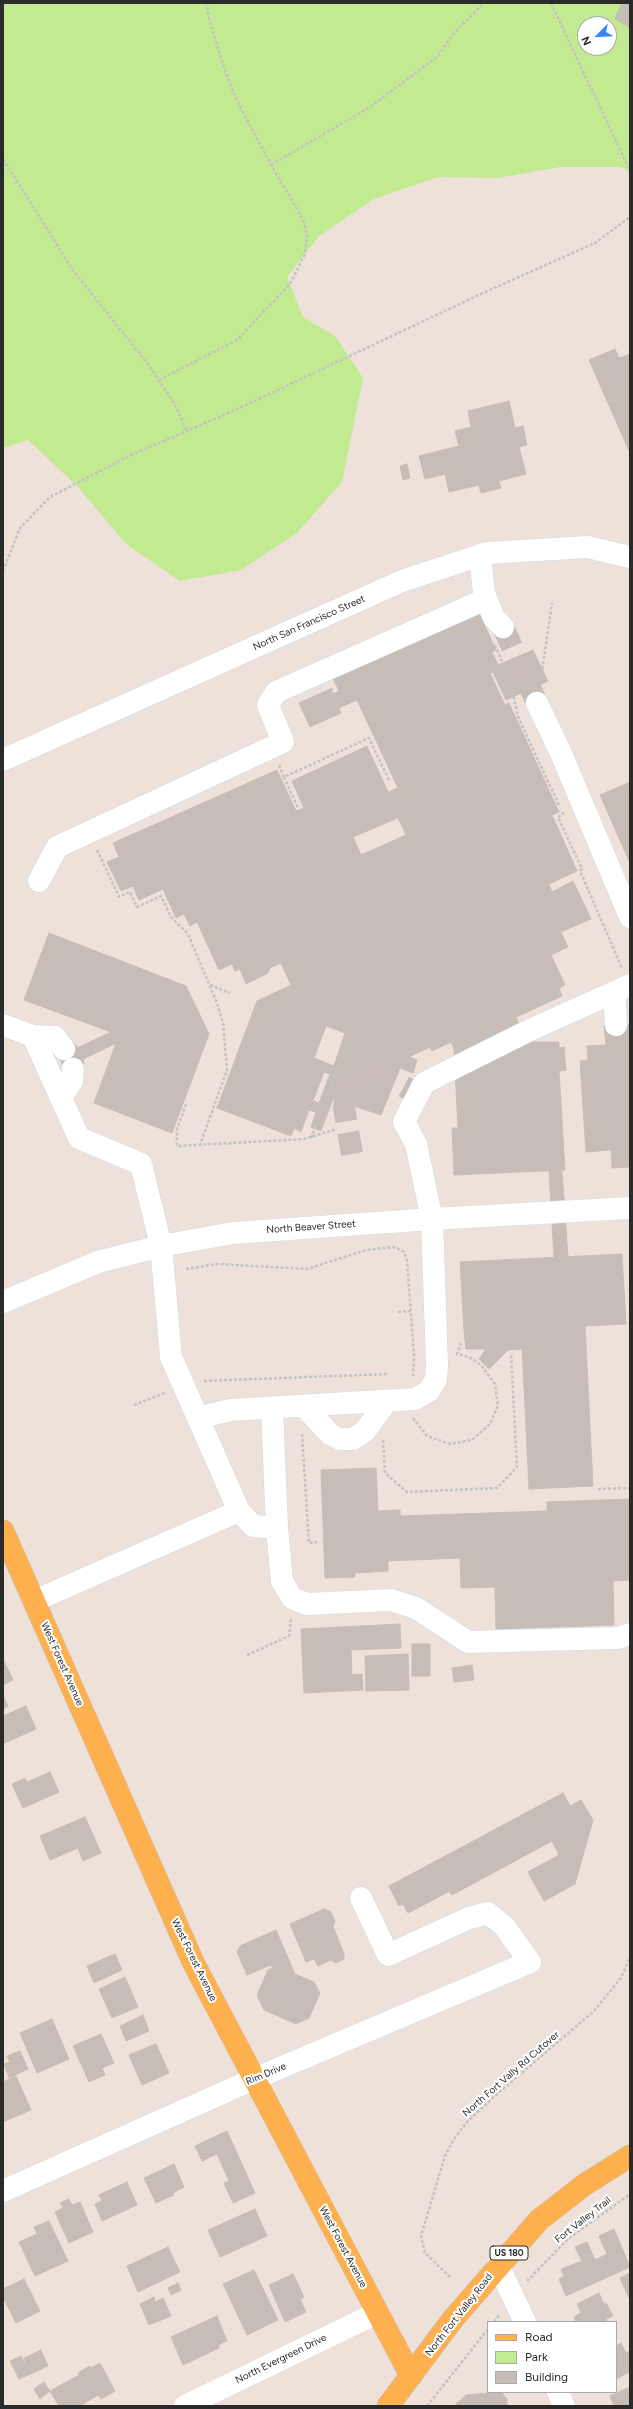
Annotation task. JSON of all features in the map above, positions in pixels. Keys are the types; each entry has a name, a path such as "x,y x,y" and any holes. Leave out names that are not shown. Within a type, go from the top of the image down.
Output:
{"main road":[{"name":"West Forest Avenue","path":"3,1531 194,1964 411,2376"},
{"name":"North Fort Valley Road","path":"388,2406 454,2319 498,2265 539,2220 584,2185 630,2156"}],"street":[{"name":"North San Francisco Street","path":"3,760 402,581 480,555 487,553 588,547 630,557"},
{"path":"480,555 484,593 494,618 497,633"},
{"path":"39,881 57,847 283,742 268,705 276,692 486,599"},
{"path":"537,703 560,751 630,917"},
{"path":"616,1025 622,989"},
{"path":"198,1418 230,1410 415,1399 429,1391 436,1380 432,1219 416,1144 404,1122 424,1083 530,1030 622,989"},
{"path":"3,1025 33,1036 55,1037 64,1049"},
{"path":"33,1036 79,1138 141,1164 161,1246 171,1357 238,1511 253,1526 277,1528"},
{"path":"61,1097 72,1081 73,1069"},
{"name":"North Beaver Street","path":"3,1302 98,1262 161,1246 233,1233 432,1219 630,1208"},
{"path":"304,1406 330,1434 339,1439 353,1439 365,1431 387,1401"},
{"path":"272,1408 277,1528 282,1581 292,1598 307,1604 391,1600 416,1608 468,1642 618,1638 630,1634"},
{"path":"34,1601 238,1511"},
{"name":"Rim Drive","path":"3,2191 254,2079 530,1962 504,1926 488,1913 469,1918 388,1955 361,1898"},
{"path":"498,2265 525,2321"},
{"name":"North Evergreen Drive","path":"185,2406 377,2312"},
{"path":"558,2393 564,2406"}],"path":[{"path":"159,380 237,340 290,284 305,254 308,236 304,221 271,165 237,101 224,68 210,22 206,3"},
{"path":"271,165 370,107 424,67 437,57 454,33 484,3"},
{"path":"551,3 630,171"},
{"path":"3,159 72,269 159,380 174,403 187,431"},
{"path":"3,571 20,528 50,497 132,455 595,243 630,217"},
{"path":"512,691 542,678 552,602"},
{"path":"497,633 510,680 518,717 563,814 558,817 622,968 622,989"},
{"path":"330,684 337,701"},
{"path":"284,777 369,738 389,780"},
{"path":"277,762 298,808"},
{"path":"95,845 119,897 130,892 137,907 160,896 170,917 188,934 210,984 223,1023 227,1070 200,1145"},
{"path":"210,984 230,993"},
{"path":"311,1138 348,1041 417,1067"},
{"path":"186,1104 177,1129 177,1146 263,1143 311,1138 337,1129"},
{"path":"186,1269 217,1264 307,1269 366,1250 394,1247 404,1252 408,1260 412,1311 414,1370 412,1380"},
{"path":"398,1312 412,1311"},
{"path":"410,1413 419,1428 427,1436 450,1444 472,1440 490,1424 498,1404 495,1384 481,1365 469,1357 457,1354 460,1343"},
{"path":"383,1434 385,1473 407,1492 497,1488 517,1467 511,1353"},
{"path":"134,1405 197,1381 387,1374"},
{"path":"302,1433 309,1543 317,1542"},
{"path":"598,1489 630,1488"},
{"path":"247,1655 289,1636 292,1598"},
{"name":"North Fort Vally Rd Cutover","path":"450,2277 424,2252 421,2236 445,2156 454,2138 467,2122 498,2093 594,2012 621,1978 630,1957"},
{"name":"Fort Valley Trail","path":"530,2277 568,2239 630,2194"},
{"path":"495,2321 498,2317"},
{"path":"427,2406 487,2330"}],"green space":[{"path":"3,3 630,3 630,172 620,167 560,167 498,178 438,177 374,199 319,236 287,277 303,317 335,336 363,378 342,482 297,533 241,570 180,581 127,545 78,487 28,440 3,448"}],"building":[{"path":"622,3 630,3 630,30 629,27 617,20 616,16"},
{"path":"615,349 619,358 630,354 630,453 589,360"},
{"path":"509,401 515,428 523,426 527,445 519,447 526,474 499,481 501,488 481,493 479,485 449,492 445,474 425,479 419,456 459,446 455,431 471,427 468,411"},
{"path":"407,464 410,478 403,480 400,466"},
{"path":"479,613 496,650 492,652 498,665 533,650 548,681 506,700 493,672 490,673 505,705 509,703 559,812 552,815 577,871 549,884 552,892 573,881 591,919 561,932 568,947 551,955 565,985 559,988 562,996 516,1017 527,1042 559,1042 559,1048 564,1047 566,1070 559,1071 565,1170 454,1175 452,1128 458,1128 454,1049 451,1042 432,1051 430,1047 409,1057 417,1060 413,1073 400,1068 381,1115 333,1099 321,1131 311,1127 316,1112 309,1110 301,1132 294,1128 291,1136 217,1108 257,1001 291,985 281,963 270,968 268,973 246,984 240,969 235,971 232,964 219,970 197,922 190,926 184,914 176,918 163,889 139,900 133,886 121,891 107,862 119,857 113,843 277,770 296,811 304,808 292,781 367,746 388,792 398,788 357,700 339,708 341,713 310,727 299,703 330,689 333,694 339,691 333,679","holes":["398,818 406,835 361,855 353,837","326,1026 345,1033 334,1066 314,1058","324,1072 330,1074 319,1103 313,1101"]},
{"path":"630,782 630,863 600,795"},
{"path":"49,933 186,986 209,1034 172,1133 94,1103 116,1043 125,1039 120,1028 111,1032 24,1000"},
{"path":"630,1024 630,1167 612,1168 611,1150 586,1152 580,1061 588,1060 587,1046 606,1045 604,1026"},
{"path":"120,1028 125,1039 83,1059 84,1064 66,1073 57,1053 75,1044 77,1048"},
{"path":"549,1171 562,1171 568,1257 554,1257"},
{"path":"622,1254 626,1324 585,1326 593,1486 529,1489 521,1327 464,1330 460,1262"},
{"path":"521,1327 522,1349 508,1350 489,1369 479,1359 486,1349 466,1349 464,1330"},
{"path":"376,1468 378,1511 400,1510 400,1516 547,1511 547,1502 630,1499 630,1580 613,1581 614,1625 496,1629 495,1587 461,1588 460,1558 388,1561 388,1571 355,1573 355,1577 325,1578 321,1470"},
{"path":"400,1624 401,1648 351,1650 352,1675 362,1674 363,1690 304,1693 301,1629"},
{"path":"412,1644 430,1644 430,1676 412,1676"},
{"path":"408,1654 409,1690 366,1691 365,1656"},
{"path":"4,1661 13,1680 3,1685 3,1662"},
{"path":"472,1665 474,1680 454,1682 452,1668"},
{"path":"3,1695 8,1706 3,1709"},
{"path":"26,1706 36,1729 3,1744 3,1716"},
{"path":"50,1772 59,1792 23,1808 12,1784 25,1778 27,1782"},
{"path":"563,1793 570,1806 581,1800 593,1820 575,1884 544,1901 528,1872 559,1855 552,1841 452,1895 450,1891 408,1913 403,1904 399,1906 389,1886"},
{"path":"85,1817 101,1853 83,1861 78,1848 50,1860 40,1836"},
{"path":"324,1909 330,1911 335,1921 333,1926 344,1954 344,1959 336,1963 331,1960 318,1966 314,1959 306,1962 290,1924"},
{"path":"276,1930 295,1974 314,1982 320,1993 309,2018 296,2024 264,2010 257,1995 268,1970 273,1968 271,1965 247,1975 237,1952 240,1946"},
{"path":"115,1954 122,1970 94,1983 87,1966"},
{"path":"125,1977 138,2007 112,2018 99,1989"},
{"path":"143,2015 149,2031 126,2041 120,2026"},
{"path":"52,2019 69,2059 37,2073 20,2033"},
{"path":"101,2034 114,2063 102,2068 105,2075 89,2082 73,2046"},
{"path":"156,2044 169,2073 142,2085 129,2055"},
{"path":"20,2051 28,2069 9,2078 4,2064 10,2062 7,2056"},
{"path":"16,2076 31,2110 3,2122 3,2082"},
{"path":"227,2131 255,2193 233,2203 224,2183 229,2181 217,2154 202,2161 195,2146"},
{"path":"174,2164 184,2187 173,2193 174,2195 156,2203 144,2178"},
{"path":"127,2182 137,2205 102,2221 95,2204 102,2201 99,2195"},
{"path":"69,2199 72,2205 80,2202 93,2232 69,2243 55,2212 63,2208 60,2203"},
{"path":"255,2209 267,2236 220,2257 208,2230"},
{"path":"49,2221 68,2261 35,2276 19,2242 37,2234 34,2227"},
{"path":"614,2229 630,2267 566,2296 559,2279 564,2276 561,2269 582,2261 575,2247 587,2242 595,2260 607,2254 599,2236"},
{"path":"168,2247 180,2272 138,2292 127,2266"},
{"path":"254,2270 278,2320 247,2335 223,2284"},
{"path":"630,2273 630,2297 629,2298 620,2278"},
{"path":"293,2274 304,2297 300,2299 306,2312 285,2322 269,2285"},
{"path":"24,2279 40,2311 16,2323 3,2297 3,2289"},
{"path":"178,2283 181,2290 171,2295 168,2288"},
{"path":"599,2293 604,2304 606,2303 613,2316 606,2319 607,2321 576,2321 574,2317 581,2313 577,2304"},
{"path":"154,2297 155,2302 163,2298 171,2316 149,2325 140,2304"},
{"path":"217,2316 227,2341 218,2345 219,2348 183,2365 171,2337"},
{"path":"621,2343 626,2353 630,2351 630,2372 617,2378 617,2345"},
{"path":"41,2350 48,2366 31,2374 24,2358"},
{"path":"21,2356 31,2374 19,2379 10,2361"},
{"path":"100,2363 115,2391 101,2399 98,2395 80,2406 59,2406 50,2391 79,2375 78,2373 90,2366 91,2368"},
{"path":"44,2382 50,2391 40,2399 34,2389"},
{"path":"630,2387 630,2406 614,2406 610,2396"},
{"path":"502,2393 507,2399 507,2406 454,2406 466,2395"}],"tunnel":[{"path":"503,627 537,703"},
{"path":"352,1154 344,1108 348,1088 358,1076 378,1073 418,1094"}]}
